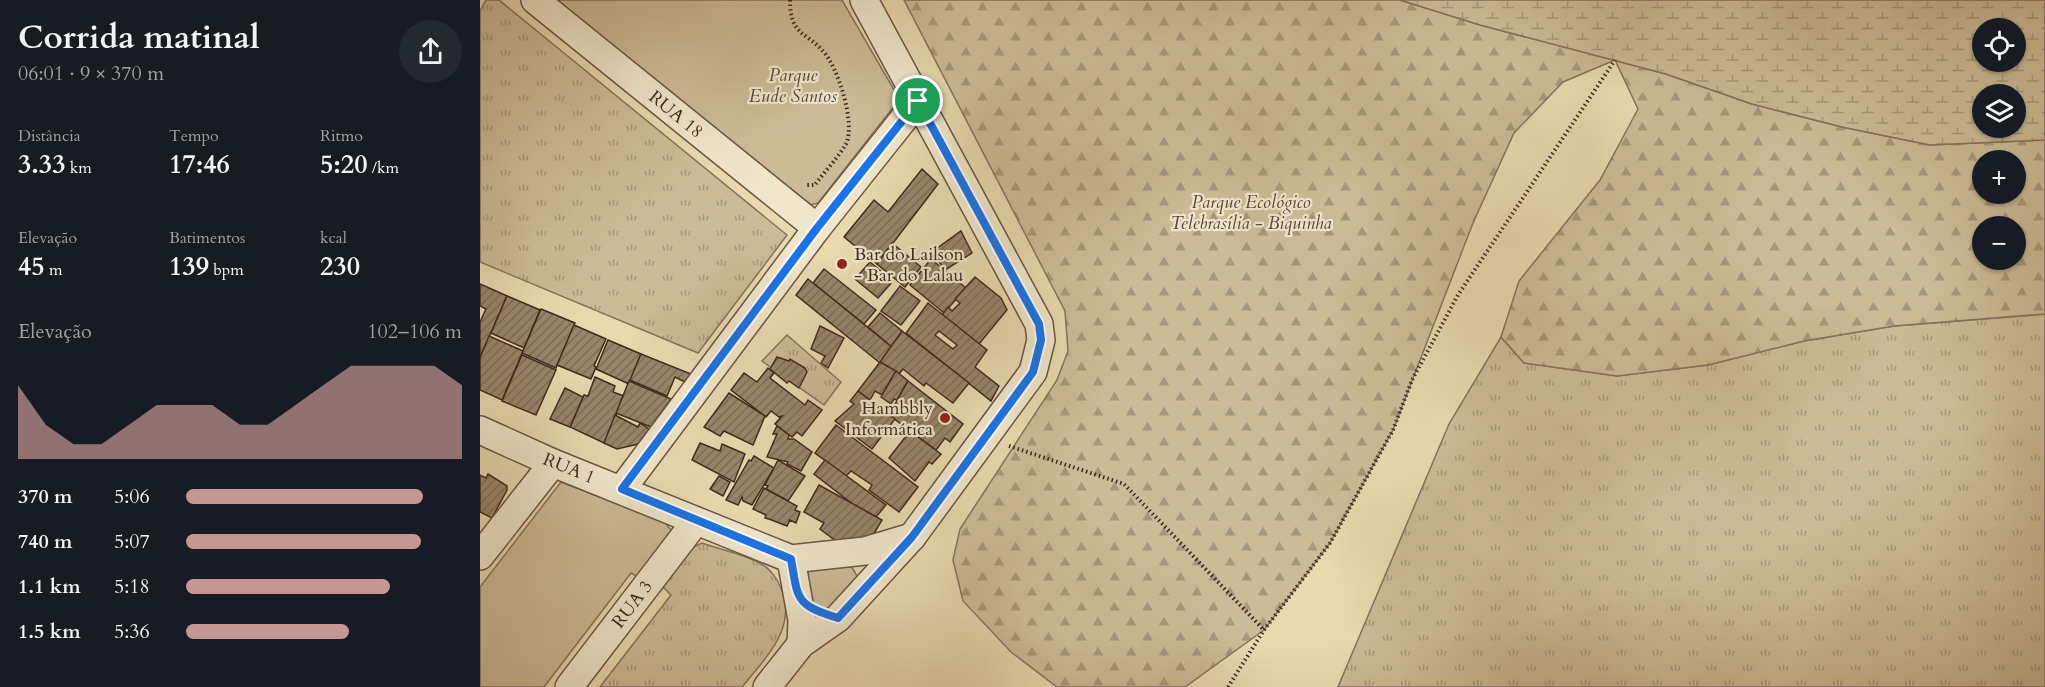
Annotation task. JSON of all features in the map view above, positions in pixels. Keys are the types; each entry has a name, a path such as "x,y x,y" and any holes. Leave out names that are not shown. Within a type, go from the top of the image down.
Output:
{"street":[{"name":"RUA 18","path":"536,0 817,228"},
{"path":"767,687 801,644 838,618 912,537 1033,372 1041,340 1039,324 864,0"},
{"path":"622,489 817,228 918,101"},
{"name":"RUA 1","path":"480,430 553,463 622,489 696,521 802,558 840,566 863,591"},
{"path":"480,556 553,463"},
{"name":"RUA 3","path":"569,687 696,521"},
{"path":"801,644 802,620 798,596 802,558 865,551 912,537"},
{"path":"798,596 813,609 838,618"}],"path":[{"path":"789,0 794,25 806,39 823,51 838,75 848,124 847,142 814,185 798,185"},
{"path":"1228,687 1264,630 1330,543 1393,430 1412,380 1458,295 1615,60"},
{"path":"985,438 1124,484 1264,630"}],"green space":[{"path":"486,0 499,0 787,235 698,353 480,262 480,11"},
{"name":"Parque Eude Santos","path":"551,0 842,0 897,95 895,105 818,203 806,206"},
{"name":"Parque Ecológico Telebrasília - Biquinha","path":"904,0 1400,0 1480,25 1614,60 1563,82 1514,133 1473,223 1393,430 1330,543 1264,630 1185,687 1057,687 1011,652 963,601 953,560 960,529 1057,380 1068,351 1065,311"},
{"path":"1400,0 2045,0 2045,140 1930,145 1842,127 1752,104 1666,74 1480,25"},
{"path":"1615,61 1666,74 1752,104 1842,127 1930,145 2045,140 2045,314 1894,326 1804,341 1708,365 1617,376 1524,363 1501,337 1519,281 1600,180 1638,109"},
{"path":"2045,314 2045,687 1338,687 1449,424 1501,337 1524,363 1617,376 1708,365 1804,341 1894,326"},
{"path":"787,335 841,382 824,405 762,361"},
{"path":"561,482 663,521 672,531 643,580 631,573 544,687 480,687 480,587"},
{"path":"702,543 756,561 768,569 777,580 785,601 785,615 783,628 770,653 742,687 600,687 671,595 662,586 691,548"},
{"path":"809,551 845,562 855,572 858,579 846,589 845,596 828,611 812,605 800,593"}],"building":[{"path":"922,169 938,184 877,264 844,237 874,200 888,212"},
{"path":"961,231 972,253 945,270 932,252"},
{"path":"892,243 921,267 905,287 877,264"},
{"path":"931,259 966,288 944,313 910,285"},
{"path":"870,262 893,281 878,298 855,279"},
{"path":"824,269 876,310 864,324 813,283"},
{"path":"975,277 1001,298 1007,310 979,344 942,315 948,307 952,311 960,303 955,299"},
{"path":"808,279 892,347 880,363 796,295"},
{"path":"480,284 507,296 480,358 480,322 486,309 480,306"},
{"path":"900,286 920,301 901,325 881,311"},
{"path":"507,296 540,310 524,348 491,333"},
{"path":"928,303 987,350 975,367 999,386 991,401 906,333","holes":["939,331 957,345 953,349 935,335"]},
{"path":"541,309 575,323 556,368 522,353"},
{"path":"880,313 902,331 892,347 868,327"},
{"path":"574,325 606,339 591,379 557,365"},
{"path":"820,326 844,338 828,368 821,363 825,356 811,349"},
{"path":"902,331 969,383 953,403 926,383 924,386 903,369 899,374 880,362"},
{"path":"489,336 523,351 502,400 480,390 480,358"},
{"path":"608,340 641,354 629,384 596,369"},
{"path":"641,354 691,374 685,382 675,377 667,396 630,380"},
{"path":"522,355 556,370 536,415 502,401"},
{"path":"777,357 789,361 790,359 805,368 807,372 799,388 789,381 787,383 770,369"},
{"path":"880,362 896,371 882,395 875,391 870,400 858,391"},
{"path":"768,368 774,373 770,378 805,405 808,400 822,410 802,436 797,432 792,437 775,424 782,416 779,417 771,411 766,417 731,390 744,373 757,382"},
{"path":"896,371 908,381 897,400 894,399 891,404 881,397"},
{"path":"595,377 615,386 613,392 624,396 604,443 570,427 584,395 588,396"},
{"path":"629,381 671,399 651,427 616,413"},
{"path":"908,381 963,424 950,442 945,438 936,450 889,415"},
{"path":"565,388 583,397 570,427 550,419"},
{"path":"858,391 895,419 872,449 835,421 854,404 850,401"},
{"path":"729,393 765,416 753,445 724,431 720,436 704,427"},
{"path":"615,415 638,427 640,423 649,429 638,444 617,449 604,443"},
{"path":"836,425 918,487 899,512 869,490 872,485 851,471 846,476 815,453"},
{"path":"777,426 789,435 788,439 794,439 812,452 801,471 787,464 788,462 767,457 777,434 773,434"},
{"path":"910,431 941,454 932,464 929,462 915,481 889,458"},
{"path":"700,443 720,451 722,444 745,454 734,482 692,460"},
{"path":"754,456 774,468 752,505 743,501 742,497 738,505 726,500 749,460 751,461"},
{"path":"778,460 805,476 788,501 766,489 768,486 765,485"},
{"path":"825,460 886,505 876,517 854,505 814,474"},
{"path":"488,474 507,486 492,518 480,512 480,475 486,478"},
{"path":"719,476 730,482 723,496 710,489"},
{"path":"819,485 882,520 869,542 840,544 820,529 824,523 804,512"},
{"path":"764,488 797,506 795,510 800,512 796,523 790,520 787,526 765,518 766,515 753,509"}],"place":[{"name":"Bar do Lailson - Bar do Lalau","path":"842,264"},
{"name":"Hambbly Informática","path":"945,418"}],"route":[{"path":"918,101 1039,324 1041,340 1033,372 912,537 838,618 803,603 798,596 791,559 622,489 817,228 918,101"}]}
